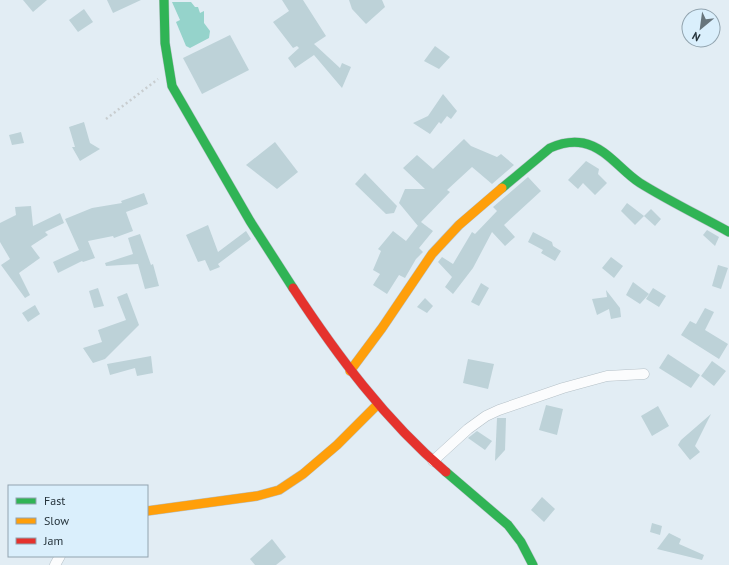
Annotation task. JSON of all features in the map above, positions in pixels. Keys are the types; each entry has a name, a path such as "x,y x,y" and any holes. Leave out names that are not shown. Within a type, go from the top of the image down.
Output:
{"street":[{"path":"164,0 164,30 168,71 172,86 178,98 195,123 250,221 316,323 350,371 378,404 433,460 508,525 521,542 533,565"},
{"path":"350,371 382,328 432,254 459,225 528,165 550,148 559,144 572,142 593,147 613,159 639,182 729,232"},
{"path":"433,460 468,429 486,416 499,410 563,388 606,376 644,374"},
{"path":"148,511 256,496 279,490 303,474 337,445 378,404"}],"path":[{"path":"106,120 168,71"}],"shaded area":[{"path":"172,2 191,2 195,7 198,7 200,13 204,11 204,23 210,31 209,38 190,48 186,46 176,22 180,20"}],"building":[{"path":"23,0 47,0 33,12"},
{"path":"107,0 141,0 113,13"},
{"path":"282,0 303,0 326,36 314,44 340,68 342,63 351,67 342,88 314,55 295,68 288,58 299,48 297,46 293,48 273,22 289,11"},
{"path":"349,0 382,0 385,7 366,24 352,9"},
{"path":"84,9 93,22 78,32 69,20"},
{"path":"230,35 249,70 202,94 183,58"},
{"path":"435,46 450,57 439,69 424,61"},
{"path":"443,94 457,111 451,119 447,116 441,124 439,122 430,134 413,123 428,116"},
{"path":"84,122 90,143 100,149 80,161 72,147 75,147 69,127"},
{"path":"21,132 24,143 12,145 9,135"},
{"path":"464,139 471,146 497,157 501,154 514,165 492,184 472,167 447,190 450,192 421,222 433,231 419,248 423,252 416,259 405,278 399,275 387,294 373,285 380,274 373,270 381,251 378,249 393,231 406,241 418,226 399,203 405,189 425,189 403,168 417,155 433,169"},
{"path":"275,142 298,172 277,189 246,165"},
{"path":"586,161 599,169 598,174 607,183 595,195 583,183 578,189 568,180"},
{"path":"365,173 397,206 394,213 386,214 355,184"},
{"path":"528,177 541,191 504,225 515,237 505,246 492,232 473,268 453,294 445,287 452,277 438,262 442,257 453,264 472,232 475,234 497,211 493,207"},
{"path":"144,193 148,204 126,212 133,231 114,238 113,236 88,241 95,258 82,261 58,273 53,262 79,250 65,219 92,208 122,203 121,201"},
{"path":"627,203 644,216 635,225 621,211"},
{"path":"31,206 33,226 60,213 64,223 45,232 48,235 31,246 40,258 19,273 30,295 25,298 1,265 10,259 0,242 0,223 16,215 15,207"},
{"path":"651,209 661,219 655,226 644,216"},
{"path":"208,225 218,252 246,231 251,239 218,264 220,267 210,271 205,260 198,262 186,235"},
{"path":"707,230 719,237 715,246 703,235"},
{"path":"533,232 552,242 553,246 561,251 555,261 541,253 543,250 528,242"},
{"path":"140,234 151,265 153,264 159,286 145,289 138,264 106,266 105,263 133,254 128,238"},
{"path":"611,257 623,266 614,278 602,268"},
{"path":"718,265 728,268 721,289 712,286"},
{"path":"633,282 649,294 640,304 626,295"},
{"path":"481,283 489,288 479,306 471,302"},
{"path":"98,288 104,306 94,308 89,291"},
{"path":"653,288 666,296 659,307 646,299"},
{"path":"606,290 620,308 621,317 611,319 609,309 597,315 592,299 607,297"},
{"path":"127,293 139,325 105,359 93,363 83,348 102,342 98,330 126,320 117,297"},
{"path":"425,298 433,306 427,313 417,307"},
{"path":"35,305 40,314 28,322 22,313"},
{"path":"705,308 714,312 705,330 728,344 719,359 681,335 690,321 696,324"},
{"path":"668,354 700,375 691,388 659,368"},
{"path":"151,356 153,373 137,376 135,368 110,375 107,364"},
{"path":"468,359 494,364 488,389 463,383"},
{"path":"712,361 726,371 714,386 701,376"},
{"path":"546,405 563,409 557,435 539,430"},
{"path":"658,406 669,426 652,436 641,416"},
{"path":"711,414 695,446 700,452 690,460 678,445 681,440"},
{"path":"497,418 506,418 505,450 495,461"},
{"path":"477,431 492,441 485,450 468,438"},
{"path":"542,497 555,509 544,522 531,510"},
{"path":"652,523 662,526 660,535 650,532"},
{"path":"669,533 681,539 679,544 704,555 702,560 657,549"},
{"path":"272,539 286,557 276,565 255,565 250,559"}],"traffic: fast":[{"path":"164,0 165,43 172,86 250,221 293,288"},
{"path":"502,188 550,148 566,143 583,143 592,146 607,155 640,183 729,232"},
{"path":"446,472 508,525 521,542 533,565"}],"traffic: slow":[{"path":"350,371 382,328 432,254 459,225 502,188"},
{"path":"148,511 257,496 279,490 303,474 337,445 378,404"}],"traffic: jam":[{"path":"293,288 327,338 382,409 446,472"}]}
